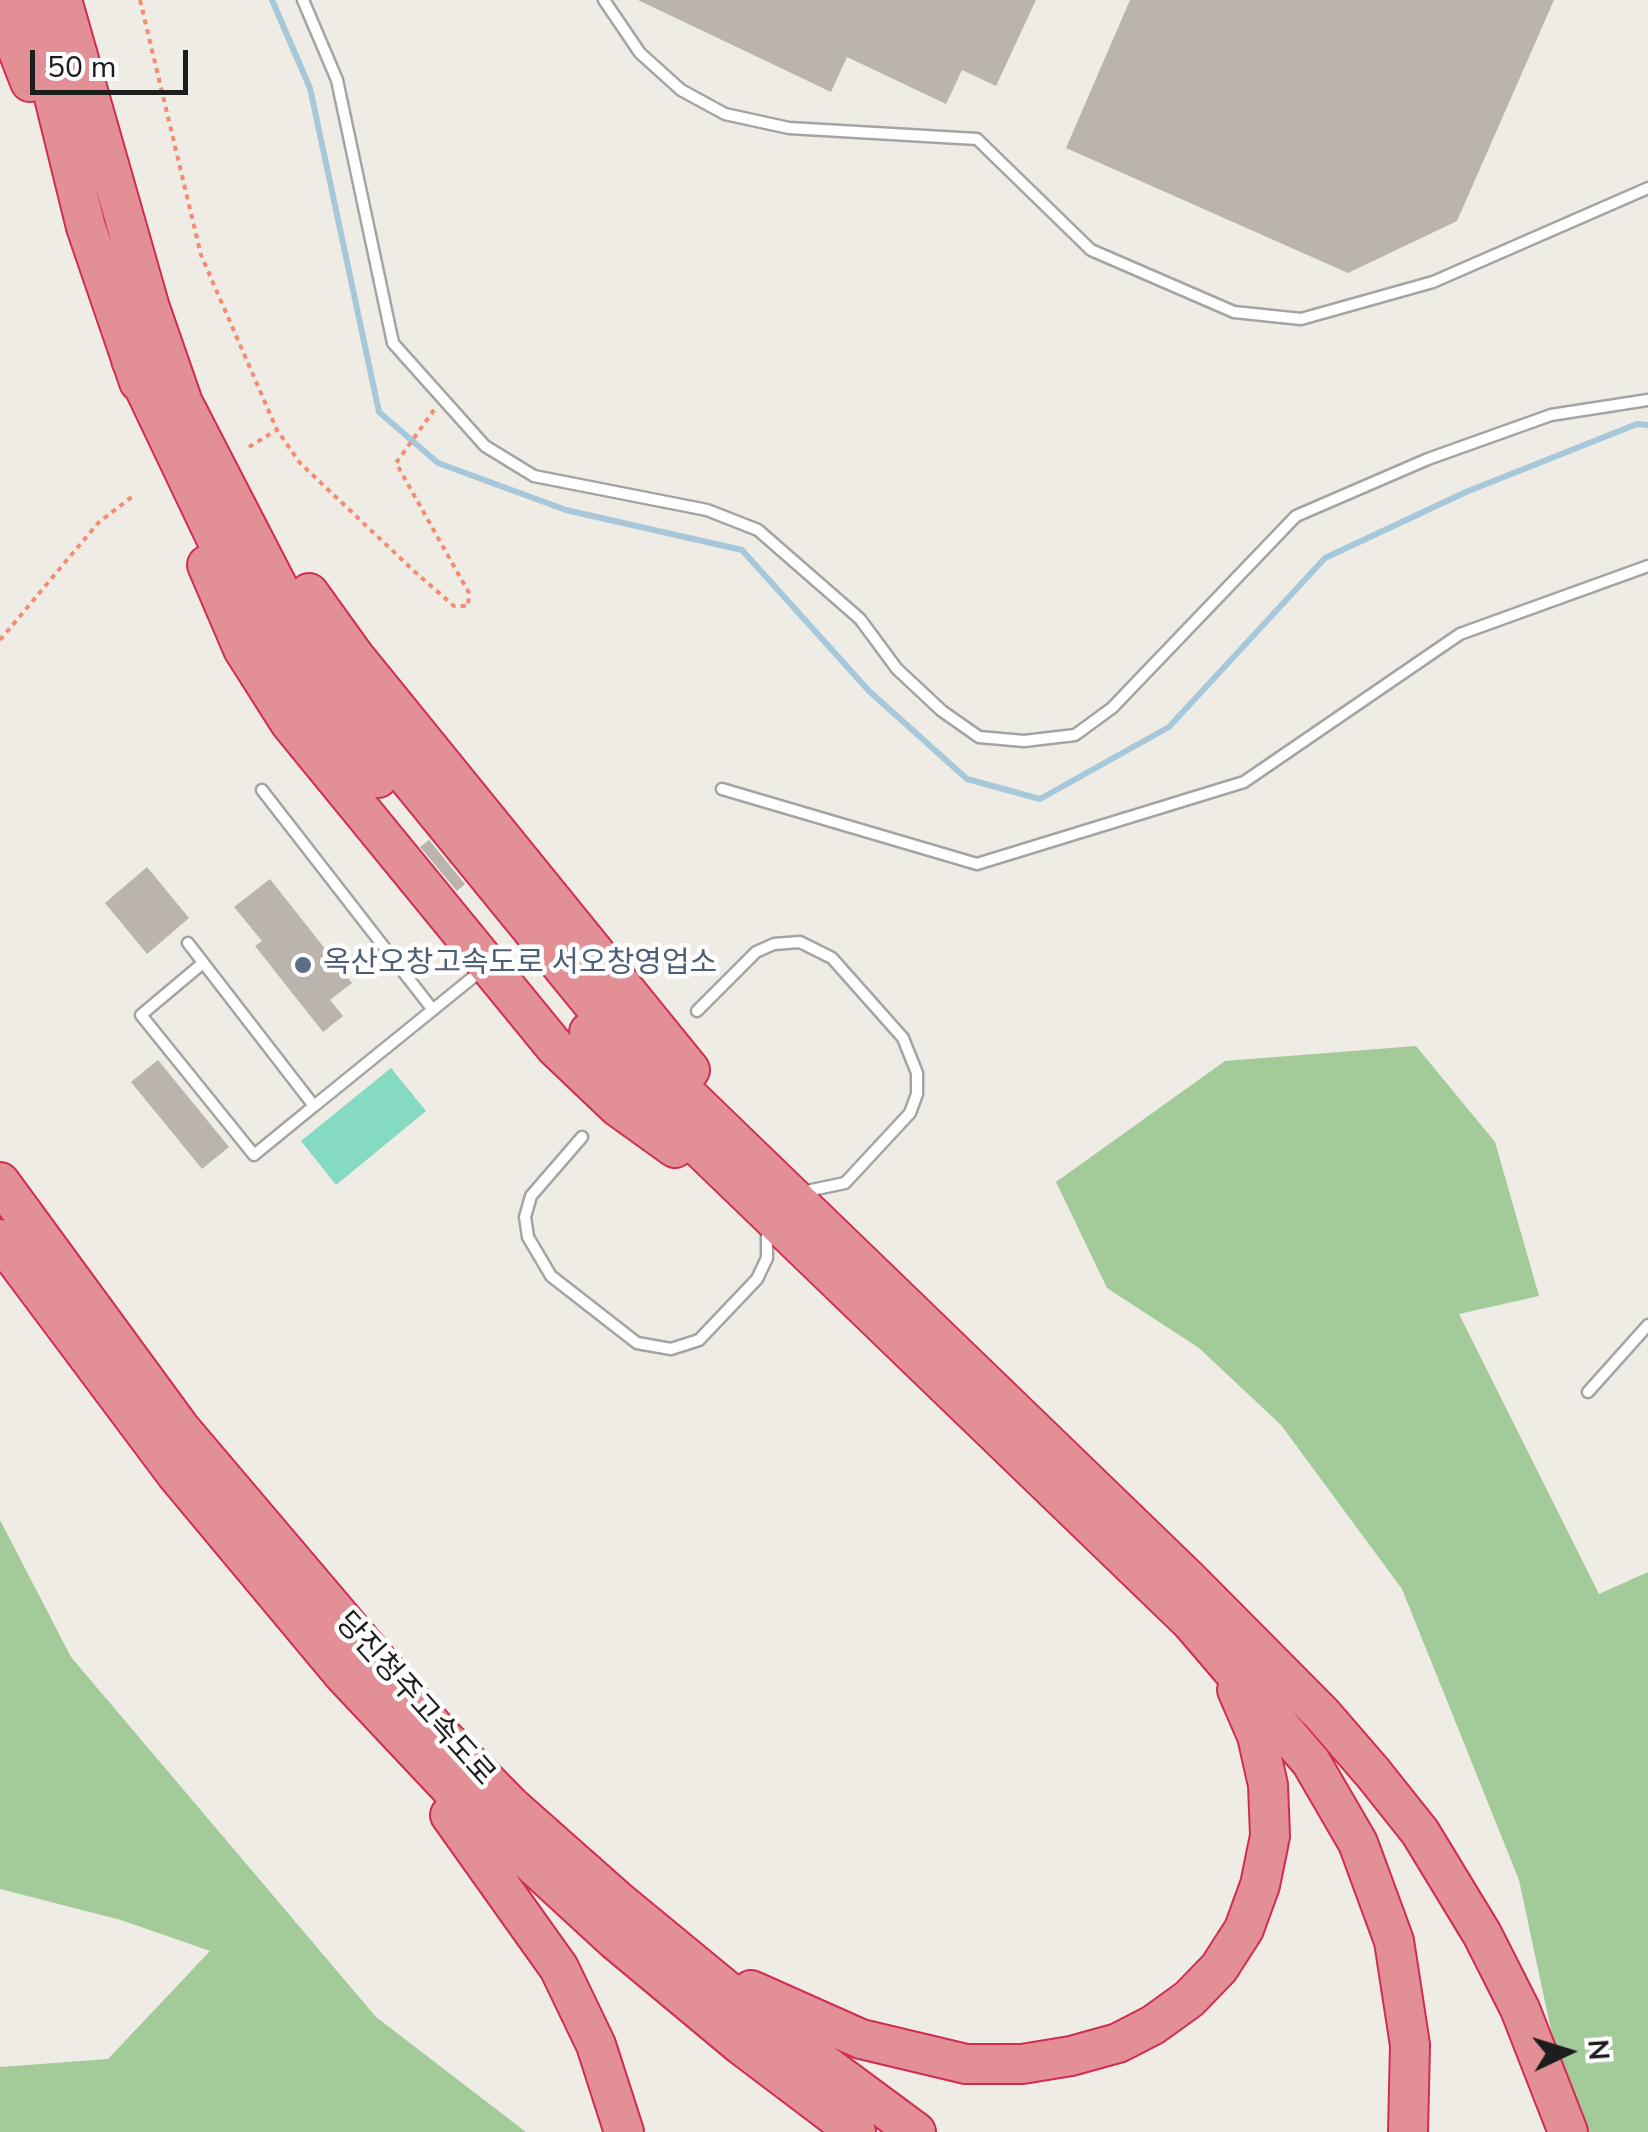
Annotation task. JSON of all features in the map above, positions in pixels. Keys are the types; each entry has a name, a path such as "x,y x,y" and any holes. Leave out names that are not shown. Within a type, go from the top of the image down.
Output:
{"highway":[{"path":"30,0 86,227"},
{"path":"62,0 150,308 183,403 254,547 304,630 395,762 592,1003 772,1194 1191,1622 1311,1762 1344,1814 1372,1875 1394,1941 1406,2009 1411,2078 1408,2132"},
{"path":"87,0 120,197"},
{"path":"0,5 86,227 211,576 243,649 290,723 487,966 597,1089 642,1126 772,1194"},
{"path":"131,360 232,572 342,732 533,970 642,1090 772,1194 1274,1666 1373,1772 1444,1868 1520,2009 1568,2132"},
{"name":"당진청주고속도로","path":"0,1182 180,1428 437,1731 537,1830 682,1954 916,2132"},
{"name":"당진청주고속도로","path":"0,1240 120,1405 343,1674 517,1855 740,2045 856,2132"},
{"path":"682,1954 847,2034 940,2060 1045,2062 1118,2043 1153,2025 1204,1985 1233,1950 1252,1910 1270,1836 1268,1785 1257,1736 1238,1692 1191,1622"},
{"path":"1274,1666 1345,1769 1396,1881 1425,2014 1427,2132"},
{"path":"343,1674 546,1945 587,2024 624,2132"}],"lane":[{"path":"303,0 336,80 393,343 485,446 534,476 707,510 758,530 860,619 897,669 942,711 979,737 1024,740 1075,735 1112,708 1296,516 1428,459 1551,415 1648,400"},
{"path":"604,0 640,53 680,90 726,114 789,128 977,139 1090,250 1234,312 1301,319 1432,282 1648,188"},
{"path":"722,789 977,864 1244,782 1460,634 1648,566"},
{"path":"262,790 433,1010"},
{"path":"582,1137 531,1196 526,1216 528,1237 551,1276 581,1303 646,1346 671,1350 699,1340 757,1279 769,1248 772,1194 820,1191 845,1183 904,1122 918,1087 909,1048 894,1024 832,958 800,942 774,944 756,952 697,1012"},
{"path":"188,943 314,1106"},
{"path":"204,963 140,1015 254,1155 487,966"},
{"path":"1588,1392 1648,1325"}],"path":[{"path":"140,0 201,255 276,430 300,463 414,572 454,606 468,606 470,593 396,463 406,442 443,399"},
{"path":"249,447 276,430"},
{"path":"0,640 98,523 133,496"}],"green space":[{"path":"1416,1046 1495,1142 1539,1296 1459,1314 1599,1594 1648,1572 1648,2132 1588,2132 1561,2077 1519,1880 1402,1589 1281,1425 1199,1348 1107,1288 1056,1182 1225,1061"},
{"path":"391,1068 426,1111 336,1185 301,1141"},
{"path":"0,1520 71,1657 376,2017 526,2132 0,2132 0,2067 108,2059 210,1951 121,1920 0,1889"}],"building":[{"path":"638,0 1036,0 996,86 962,70 946,104 847,57 831,92"},
{"path":"1130,0 1554,0 1457,221 1348,273 1066,148"},
{"path":"429,840 465,884 457,891 420,847"},
{"path":"147,867 189,918 147,954 105,903"},
{"name":"옥산오창고속도로 서오창영업소","path":"270,879 352,983 330,1000 343,1016 323,1032 255,946 262,941 234,907"},
{"path":"158,1060 229,1147 202,1169 131,1082"}],"waterway":[{"path":"272,0 310,88 379,412 438,463 566,510 742,550 869,691 967,779 1040,799 1169,727 1325,558 1466,492 1637,424 1648,425"}],"place":[{"name":"옥산오창고속도로 서오창영업소","path":"303,965"}]}
